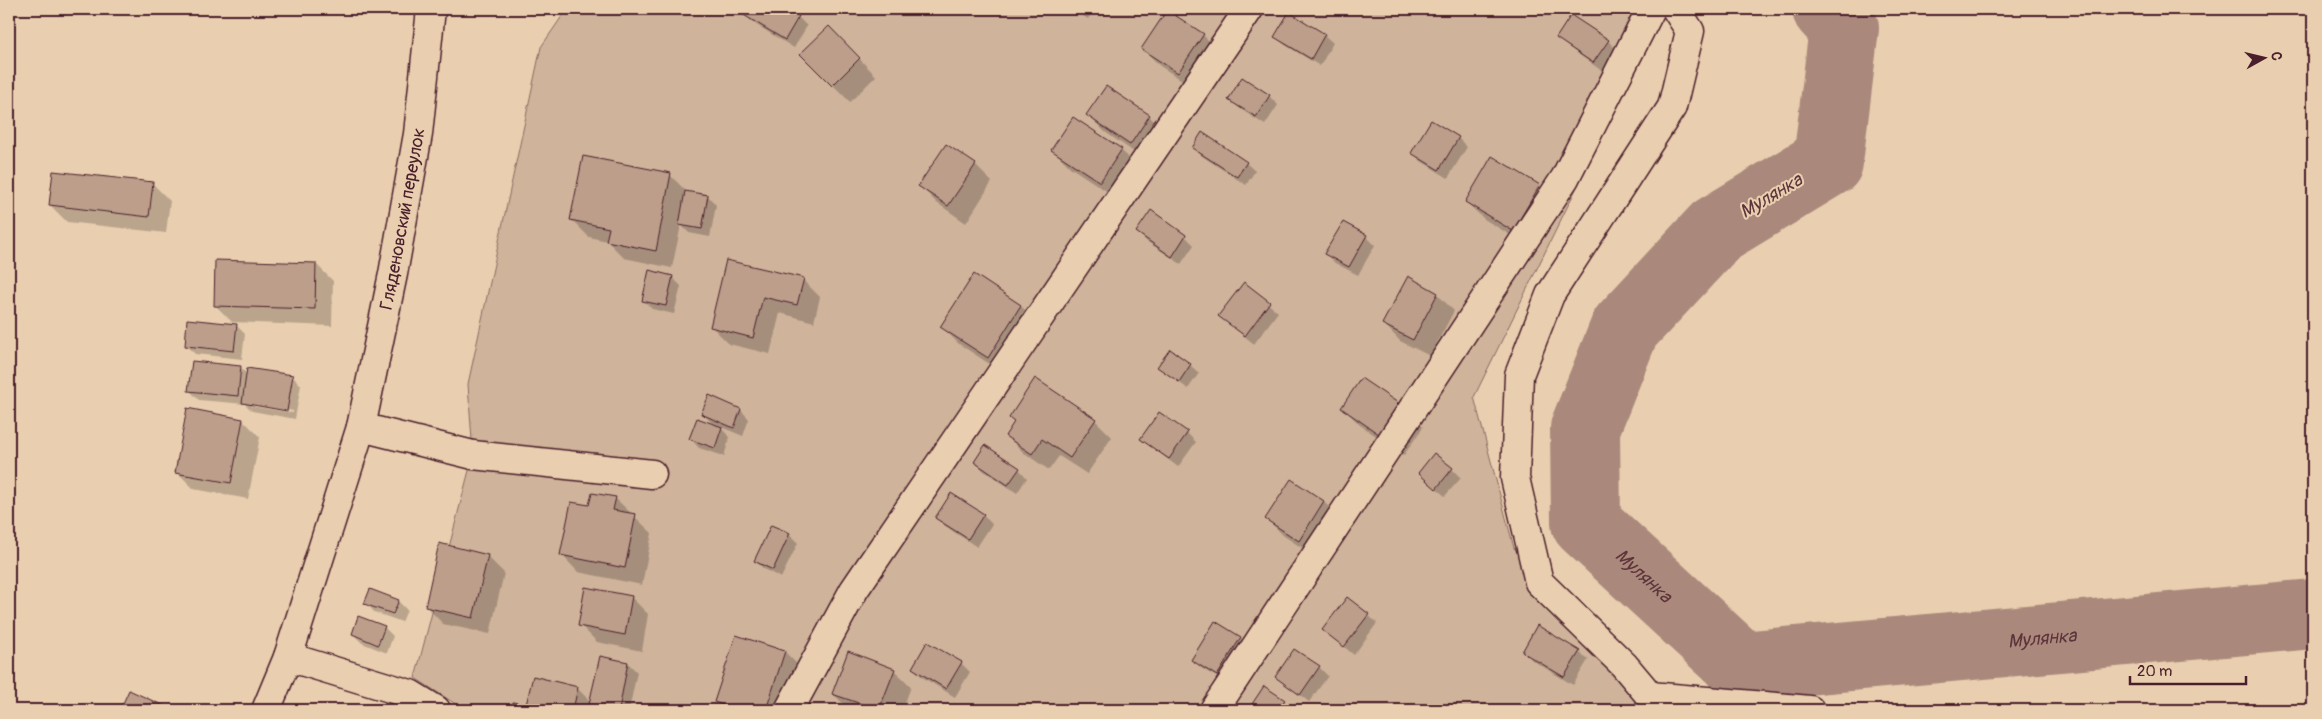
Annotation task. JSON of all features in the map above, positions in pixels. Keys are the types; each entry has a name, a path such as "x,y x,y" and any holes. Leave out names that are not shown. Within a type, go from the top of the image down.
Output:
{"street":[{"name":"Гляденовский переулок","path":"266,710 288,657 361,427 394,274 416,144 431,9"},
{"path":"789,710 854,590 1249,9"},
{"path":"1214,710 1564,178 1651,9"},
{"path":"1676,9 1690,31 1672,107 1550,295 1519,375 1515,478 1539,582 1624,665 1645,703 1810,710"},
{"path":"361,427 473,455 652,474"},
{"path":"288,657 410,694 436,710"}],"shaded area":[{"path":"567,9 1624,9 1654,30 1474,397 1514,548 1675,705 1736,710 465,710 415,678 473,455 468,384 541,47"}],"building":[{"path":"745,9 787,9 799,16 785,40 742,14"},
{"path":"1167,10 1204,34 1178,73 1141,49"},
{"path":"1289,12 1325,34 1311,59 1274,37"},
{"path":"1571,15 1609,40 1593,63 1556,38"},
{"path":"829,26 860,58 832,86 800,54"},
{"path":"1242,77 1270,95 1256,117 1228,100"},
{"path":"1106,86 1150,115 1130,145 1086,115"},
{"path":"1073,117 1122,149 1100,182 1051,150"},
{"path":"1431,120 1459,137 1439,170 1411,153"},
{"path":"1202,132 1247,162 1237,177 1192,148"},
{"path":"946,144 976,164 948,206 918,186"},
{"path":"583,156 671,173 656,251 606,241 609,228 570,220"},
{"path":"1492,156 1540,185 1513,231 1465,202"},
{"path":"53,171 153,182 149,217 49,205"},
{"path":"685,191 708,195 702,229 679,225"},
{"path":"1151,210 1186,235 1172,257 1136,232"},
{"path":"1343,222 1367,235 1349,267 1324,254"},
{"path":"215,260 316,263 315,309 214,306"},
{"path":"726,260 804,278 797,305 763,297 753,338 710,327"},
{"path":"649,270 673,276 666,306 642,301"},
{"path":"974,274 1021,305 988,358 940,327"},
{"path":"1408,276 1438,293 1413,340 1382,324"},
{"path":"1244,282 1270,302 1245,336 1218,316"},
{"path":"187,319 237,324 234,351 185,346"},
{"path":"1170,349 1191,364 1179,382 1157,367"},
{"path":"192,361 241,366 238,396 188,391"},
{"path":"247,368 293,375 287,411 242,403"},
{"path":"1035,378 1096,419 1070,458 1042,439 1032,454 1005,436 1014,422 1009,418"},
{"path":"1361,378 1407,409 1386,439 1341,408"},
{"path":"709,395 741,409 734,428 701,414"},
{"path":"187,408 243,419 231,483 175,473"},
{"path":"1159,412 1188,432 1169,459 1140,439"},
{"path":"697,418 722,427 715,448 689,439"},
{"path":"985,445 1020,468 1008,485 974,462"},
{"path":"1434,453 1453,468 1436,489 1418,473"},
{"path":"1291,479 1324,501 1299,541 1265,519"},
{"path":"592,493 616,497 613,510 636,514 625,568 560,555 571,502 589,505"},
{"path":"951,493 984,514 968,539 935,518"},
{"path":"771,525 790,533 773,570 754,561"},
{"path":"439,543 488,555 473,618 425,607"},
{"path":"585,587 632,596 625,635 578,626"},
{"path":"370,589 399,600 393,614 364,604"},
{"path":"1347,597 1369,614 1344,647 1322,630"},
{"path":"358,616 385,626 378,645 352,634"},
{"path":"1215,621 1241,637 1217,676 1191,660"},
{"path":"1537,625 1580,651 1564,677 1522,652"},
{"path":"736,635 785,651 766,710 739,710 714,702"},
{"path":"927,642 962,662 946,689 912,668"},
{"path":"1294,649 1320,666 1300,695 1275,677"},
{"path":"848,651 895,669 879,710 832,694"},
{"path":"600,656 628,662 619,710 589,704"},
{"path":"533,676 578,687 573,710 511,710 513,702 526,705"},
{"path":"1264,686 1285,700 1277,710 1248,710"},
{"path":"129,690 173,710 120,710"}],"waterway":[{"name":"Мулянка","path":"1827,9 1844,28 1828,162 1716,230 1625,328 1585,428 1586,523 1741,666 2313,614"}]}
